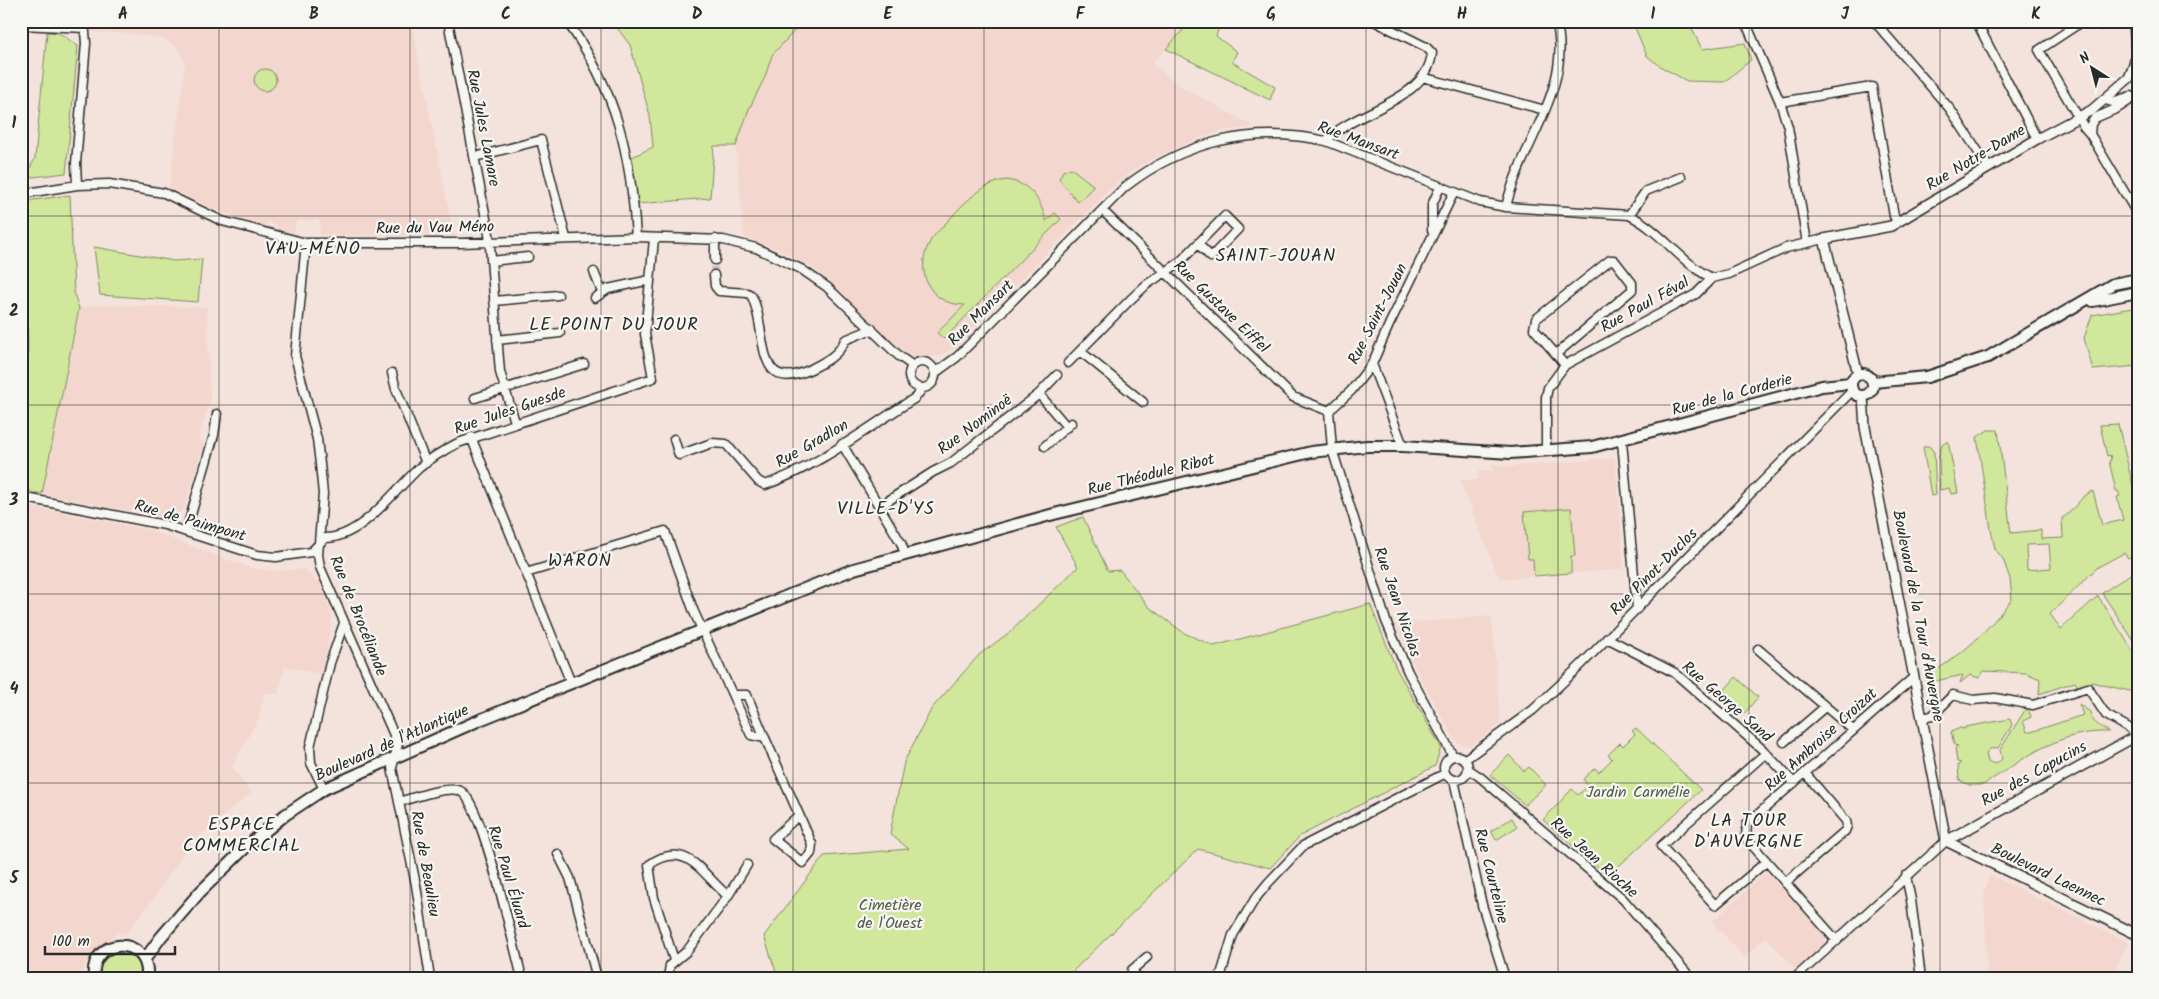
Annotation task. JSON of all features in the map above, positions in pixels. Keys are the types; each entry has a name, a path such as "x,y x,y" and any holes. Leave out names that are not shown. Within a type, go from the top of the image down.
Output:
{"main road":[{"path":"1873,382 1927,377 1988,357 2083,304 2113,284 2138,279"},
{"path":"2083,304 2128,292 2138,292"},
{"path":"1858,374 1868,376 1873,382 1871,392 1863,397 1855,395 1851,387 1858,374"},
{"name":"Rue de la Corderie","path":"1622,441 1822,386 1851,387"},
{"name":"Rue Théodule Ribot","path":"703,629 854,570 905,554 1287,457 1332,450 1404,446 1510,453 1546,452 1592,447 1622,441"},
{"name":"Boulevard de l'Atlantique","path":"145,959 161,937 200,892 246,847 285,815 324,789 395,755 703,629"},
{"path":"92,977 101,954 115,946 132,948 145,959 148,978"}],"street":[{"name":"Rue Jules Lamare","path":"448,21 475,157 489,241 500,372 515,422"},
{"path":"1326,141 1337,130 1387,105 1422,78 1431,65 1432,53 1426,46 1374,21"},
{"path":"1506,207 1510,189 1546,110 1559,65 1561,38 1556,21"},
{"path":"1745,21 1780,102 1788,127 1806,243"},
{"path":"1976,21 2037,139"},
{"path":"2083,21 2038,50 2138,215"},
{"path":"2105,100 2125,83 2134,65 2136,53 2134,21"},
{"path":"1876,22 1950,109 1989,168"},
{"path":"568,23 580,40 601,79 616,117 630,170 636,237"},
{"path":"21,25 84,25 86,42 76,163 77,185"},
{"path":"1422,78 1546,110"},
{"path":"1780,102 1872,87 1894,216 1897,222"},
{"path":"2090,134 2091,124 2095,118 2118,108 2138,94"},
{"name":"Rue Notre-Dame","path":"1824,239 1880,229 1897,222 2037,139 2079,119 2105,100 2112,102 2138,94"},
{"name":"Rue Mansart","path":"935,372 957,357 1102,210 1141,175 1164,161 1198,146 1247,135 1285,135 1326,141 1480,202 1506,207 1628,215 1642,222 1697,271 1712,278"},
{"path":"475,157 542,140 566,238"},
{"path":"1628,215 1646,191 1681,177"},
{"name":"Rue du Vau Méno","path":"21,194 77,185 109,184 164,193 222,221 306,244 636,237 716,239 756,248 801,269 827,286 899,356 913,366"},
{"name":"Rue Saint-Jouan","path":"1430,240 1433,222 1432,205 1440,187"},
{"name":"Rue Saint-Jouan","path":"1329,411 1350,391 1372,364 1454,192"},
{"name":"Rue Gustave Eiffel","path":"1102,210 1294,397 1329,411"},
{"path":"1068,363 1146,285 1166,273 1225,216 1238,229 1211,257 1198,244"},
{"path":"595,298 602,292 632,282 650,280 654,238"},
{"path":"715,260 716,239"},
{"path":"1824,239 1858,374"},
{"name":"Rue Paul Féval","path":"1546,452 1546,397 1548,388 1564,365 1696,294 1712,278 1729,274 1774,252 1824,239"},
{"name":"Rue de Brocéliande","path":"306,244 295,356 317,439 320,464 323,494 319,544 320,567 397,741 395,755"},
{"path":"491,260 528,257"},
{"path":"1556,354 1632,290 1632,283 1612,260 1536,319 1534,329 1564,365"},
{"path":"594,272 602,292"},
{"path":"714,275 715,286 719,291 747,293 751,296 769,366 781,376 795,376 818,365 841,351 845,340 872,330"},
{"name":"Rue Jules Guesde","path":"319,544 325,538 334,538 357,528 426,463 442,451 470,437 653,378 645,334 650,280"},
{"path":"494,301 558,295"},
{"path":"497,340 560,334"},
{"path":"1080,351 1143,402"},
{"path":"918,363 927,363 935,372 933,382 922,388 915,387 911,382 909,373 913,366 918,363"},
{"path":"475,398 584,364"},
{"path":"1372,364 1404,446"},
{"path":"392,373 396,389 426,463"},
{"name":"Rue Nominoë","path":"880,506 933,472 951,463 1039,394 1057,375"},
{"name":"Rue Pinot-Duclos","path":"1464,760 1533,710 1637,609 1851,387"},
{"name":"Rue Gradlon","path":"674,439 679,455 712,443 720,442 726,444 758,482 765,484 788,477 842,444 915,398 922,388"},
{"path":"1039,394 1069,425 1045,446"},
{"name":"Boulevard de la Tour d'Auvergne","path":"1863,397 1865,427 1946,841"},
{"path":"1329,411 1332,450"},
{"path":"186,532 214,435 217,414"},
{"path":"470,437 571,683"},
{"path":"1622,441 1637,609"},
{"path":"842,444 880,506 905,554"},
{"name":"Rue Jean Nicolas","path":"1332,450 1386,621 1408,672 1453,756"},
{"name":"Rue de Paimpont","path":"21,497 146,520 257,555 276,557 311,552 319,544"},
{"path":"526,573 665,531 694,612 751,735 765,738"},
{"path":"324,789 311,763 310,747 330,663 344,623"},
{"name":"Rue George Sand","path":"1607,638 1675,673 1766,752 1794,783"},
{"path":"1758,649 1853,730"},
{"name":"Rue Ambroise Croizat","path":"1836,941 1746,838 1747,824 1914,677"},
{"path":"1922,718 1932,716 1953,695 1973,700 1995,698 2033,705 2088,688 2106,714 2131,729 2136,735"},
{"path":"734,695 747,695 812,844 811,853 804,864 773,839 799,815"},
{"path":"1784,742 1826,706"},
{"name":"Rue des Capucins","path":"1946,841 2136,735"},
{"path":"1766,752 1661,846 1715,906 1766,862"},
{"name":"Rue de Beaulieu","path":"395,755 392,768 416,885 430,978"},
{"path":"1453,756 1464,760 1468,769 1465,777 1454,780 1444,774 1445,762 1453,756"},
{"name":"Rue Jean Rioche","path":"1468,769 1480,777 1623,899 1691,978"},
{"path":"1785,883 1845,831 1847,826 1846,821 1805,773"},
{"path":"1220,978 1233,935 1255,899 1303,846 1444,774"},
{"name":"Rue Courteline","path":"1454,780 1482,905 1505,978"},
{"name":"Rue Paul Éluard","path":"399,802 450,789 462,792 469,802 494,864 522,978"},
{"path":"1795,978 1946,841"},
{"name":"Boulevard Laennec","path":"1946,841 2138,935"},
{"path":"558,854 570,878 597,978"},
{"path":"674,960 654,898 649,865 654,861 678,855 687,857 728,896"},
{"path":"668,978 668,970 674,960 687,951 728,896 747,865"},
{"path":"1906,876 1921,978"},
{"path":"1138,978 1132,970 1147,957"}],"shaded area":[{"path":"92,21 411,21 454,235 320,235 319,220 296,221 294,234 278,230 277,226 267,222 265,226 234,217 169,187 185,64 183,57 179,49 165,39 134,34 91,32 89,26 92,26"},
{"path":"812,21 1191,21 1152,64 1182,87 1255,127 1221,131 1194,140 1140,165 1117,183 1067,232 956,347 938,356 917,357 898,348 826,278 811,267 783,251 744,237 736,146 749,109 765,77 772,55 798,27"},
{"path":"26,201 28,358 21,404 21,202"},
{"path":"89,305 207,307 210,401 198,440 204,442 184,510 169,518 42,494 79,308 87,308"},
{"path":"1615,458 1624,569 1499,579 1460,480 1478,480 1479,470 1493,471 1492,463 1506,467"},
{"path":"22,505 149,530 250,568 276,571 305,569 315,581 320,581 332,616 323,675 285,666 278,694 264,694 259,718 232,766 251,793 189,845 154,898 125,935 119,932 89,957 82,973 68,978 21,978"},
{"path":"1492,616 1500,724 1470,746 1457,743 1415,668 1396,624"},
{"path":"1766,872 1825,936 1825,942 1795,969 1766,937 1744,957 1712,922"},
{"path":"1990,875 2128,942 2110,978 1987,978 1984,892"}],"green space":[{"path":"612,21 812,21 798,27 772,55 765,77 749,109 736,146 714,146 710,198 637,204 632,157 653,147 650,116 630,45"},
{"path":"1191,21 1216,21 1220,24 1216,36 1237,52 1232,62 1275,87 1270,100 1166,49"},
{"path":"1629,21 1734,21 1737,25 1691,27 1702,49 1745,43 1751,60 1724,82 1687,81 1663,68 1647,56 1633,23"},
{"path":"47,32 59,33 78,46 66,173 25,178 35,158"},
{"path":"265,69 273,72 276,80 273,88 265,91 257,88 254,80 257,72"},
{"path":"1071,168 1094,186 1078,202 1059,179 1063,171"},
{"path":"1006,180 1022,184 1033,193 1041,205 1046,221 1055,213 1061,219 944,339 937,333 965,305 941,299 933,292 927,283 924,272 926,249 932,238 974,195 984,188"},
{"path":"70,195 74,294 79,308 42,494 21,490 21,404 28,358 26,201"},
{"path":"94,247 174,261 202,259 198,302 100,295"},
{"path":"2138,307 2138,366 2093,370 2084,338 2092,315"},
{"path":"2118,424 2138,507 2138,546 2136,546 2138,554 2128,558 2124,553 2098,567 2050,614 2061,629 2098,596 2138,659 2138,693 2091,682 2078,687 2075,682 2039,694 2040,679 2026,673 1984,671 1979,678 1970,675 1960,683 1963,675 1926,683 1927,675 1952,660 1974,642 2012,599 2010,579 2003,559 1995,549 1977,437 1988,430 1998,430 2011,533 2041,530 2041,539 2063,538 2062,518 2083,497 2093,491 2102,525 2123,520 2117,497 2120,496 2118,491 2116,491 2109,461 2111,460 2110,455 2107,456 2100,425","holes":["2049,544 2051,568 2027,570 2026,545"]},
{"path":"1948,441 1958,493 1951,494 1949,488 1940,490 1939,456 1942,445"},
{"path":"1929,446 1934,452 1936,495 1931,496 1923,447"},
{"path":"1571,508 1575,556 1571,556 1571,573 1534,576 1533,559 1528,559 1524,512"},
{"name":"Cimetière de l'Ouest","path":"1083,517 1108,571 1120,570 1149,607 1184,633 1214,646 1370,604 1396,668 1441,747 1435,766 1300,836 1270,868 1198,849 1073,971 1082,978 778,978 764,936 824,856 909,849 890,834 904,762 932,708 979,655 1010,632 1078,567 1056,527"},
{"path":"2138,569 2138,647 2102,593"},
{"path":"1736,677 1758,697 1743,715 1720,695"},
{"path":"2079,704 2090,712 2094,722 2109,732 2074,736 2058,741 2027,756 1983,785 1969,785 1959,780 1958,765 1961,763 1957,762 1955,748 1958,746 1954,745 1951,732 1960,728 1965,729 1965,727 2010,719 2012,725 1998,748 1990,749 1986,753 1988,762 1996,764 2002,759 2000,750 2025,710 2028,709 2031,717 2023,721 2027,732 2031,732 2083,715"},
{"name":"Jardin Carmélie","path":"1636,728 1701,790 1608,876 1543,820 1572,789 1578,795 1588,786 1583,779 1595,768 1599,772 1612,759 1608,755 1620,743 1623,746 1635,734 1632,731"},
{"path":"1509,755 1524,771 1529,767 1546,785 1525,805 1490,775"},
{"path":"1512,818 1517,827 1496,840 1491,831"},
{"path":"120,952 136,960 140,968 140,978 100,978 100,968 104,961 111,955"}],"tunnel":[{"path":"714,275 715,260"}],"district":[{"name":"VAU-MÉNO","path":"313,249"},
{"name":"SAINT-JOUAN","path":"1276,256"},
{"name":"LE POINT DU JOUR","path":"614,325"},
{"name":"VILLE-D'YS","path":"886,509"},
{"name":"WARON","path":"580,561"},
{"name":"LA TOUR D'AUVERGNE","path":"1749,831"},
{"name":"ESPACE COMMERCIAL","path":"242,835"}]}
